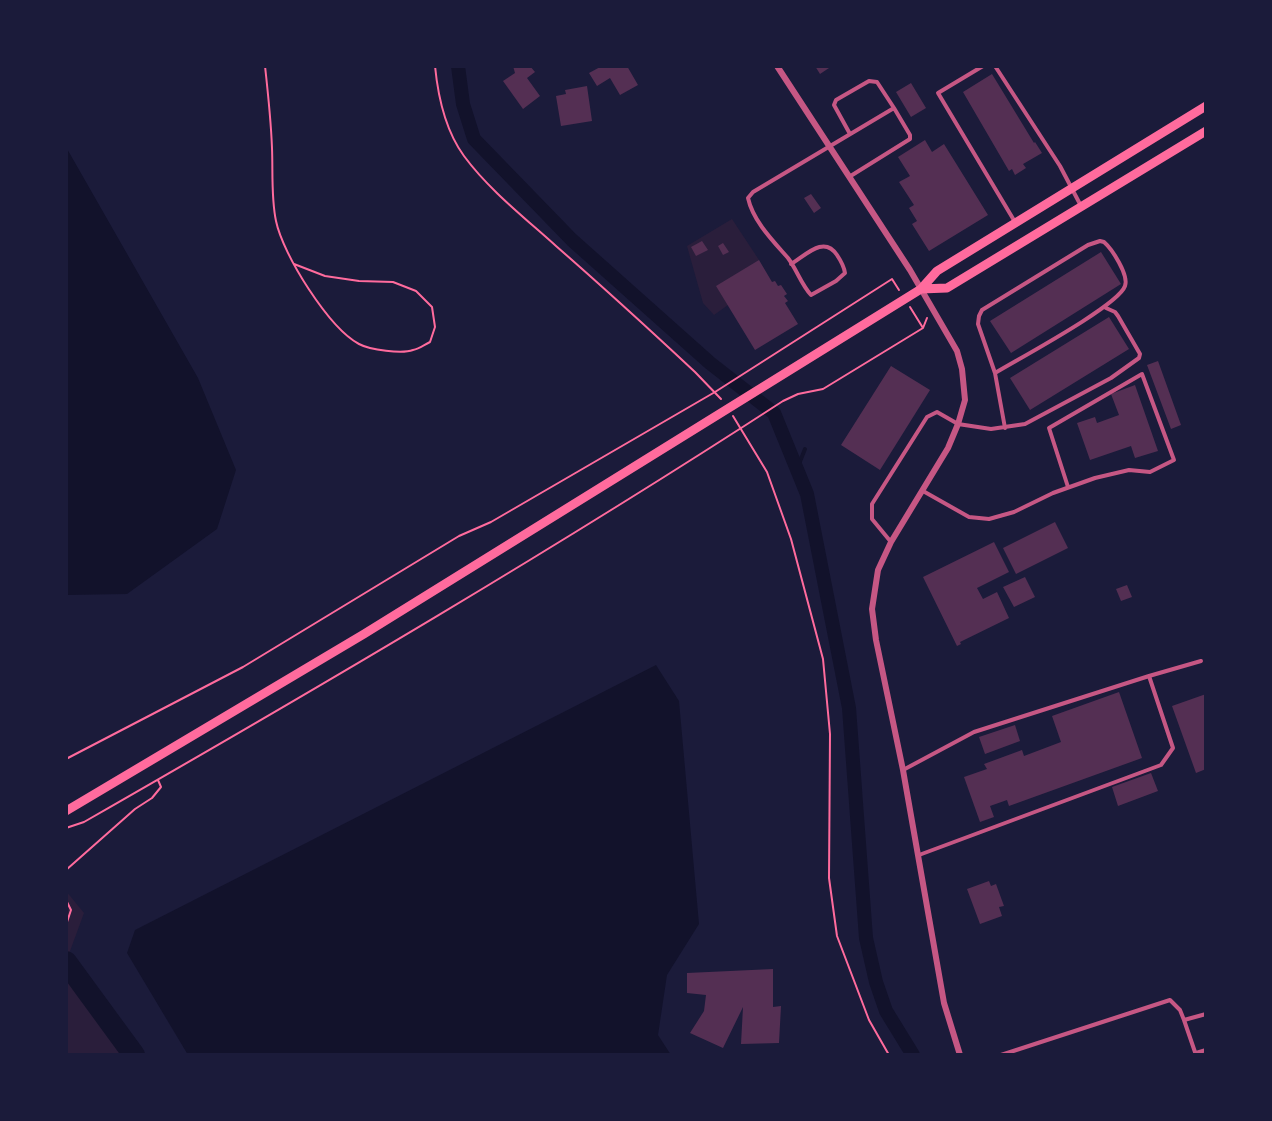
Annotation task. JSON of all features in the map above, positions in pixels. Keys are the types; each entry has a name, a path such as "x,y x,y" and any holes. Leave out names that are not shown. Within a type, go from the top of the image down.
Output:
{"main road":[{"path":"66,811 364,634 729,409 921,289 937,271 1206,106"},
{"path":"921,289 947,288 1206,131"}],"street":[{"path":"777,66 921,289 957,351 962,369 965,400 958,424 948,448 891,542 875,579 872,609 944,1003 960,1055"}],"lane":[{"path":"982,66 938,93 1016,222"},
{"path":"995,66 1060,166 1081,206"},
{"path":"849,177 910,139 910,135 877,82 869,81 836,100 834,105 850,134"},
{"path":"791,264 820,246 826,245 835,252 843,264 845,273 836,281 811,295 755,215 748,198 753,192 894,108"},
{"path":"995,373 1105,307 1122,292 1126,282 1122,268 1108,246 1100,241 1088,245 982,310 978,324 995,373 1005,428"},
{"path":"891,542 872,519 872,504 927,417 938,412 958,424 992,429 1025,424 1111,378 1139,358 1140,354 1118,316 1105,307"},
{"path":"922,491 969,517 989,519 1014,512 1053,492 1068,488 1129,470 1150,472 1174,460 1142,374 1049,428 1068,488"},
{"path":"903,770 974,732 1201,661"},
{"path":"918,855 1161,765 1173,748 1149,676"},
{"path":"1001,1055 1170,1000 1180,1010 1196,1054 1206,1050"},
{"path":"1184,1020 1206,1014"}],"path":[{"path":"265,66 276,220 282,243 294,264 307,286 340,330 360,345 387,351 412,351 430,342 435,327 432,307 417,291 393,282 359,281 325,276 294,264"},
{"path":"435,66 438,100 464,156 525,218 715,392"},
{"path":"66,759 243,667 459,536 491,522 715,392 892,279 923,328"},
{"path":"66,828 84,822 158,780 415,629 619,505 783,401 798,394 823,389 923,328 927,317 934,311"},
{"path":"729,409 767,472 790,539 823,658 830,734 829,878 837,936 868,1020 889,1055"},
{"path":"66,870 135,809 152,798 160,787 158,780"},
{"path":"66,900 71,910 66,925"}],"shaded area":[{"path":"66,147 198,378 236,470 217,529 127,594 67,595 66,593"},
{"path":"732,219 759,260 728,305 714,315 703,303 687,246"},
{"path":"656,665 679,701 699,924 667,975 658,1035 671,1055 188,1055 127,953 135,930"},
{"path":"66,891 84,913 66,962"},
{"path":"66,962 139,1055 66,1055"}],"building":[{"path":"513,66 530,66 535,72 527,78 540,96 523,109 503,81 515,73"},
{"path":"602,66 627,66 638,85 620,95 610,78 597,86 589,73"},
{"path":"815,66 832,66 820,74"},
{"path":"992,74 1042,153 1023,164 1026,168 1015,175 1012,169 1009,171 963,92"},
{"path":"911,83 926,108 911,117 896,92"},
{"path":"587,86 592,121 561,126 556,96 566,94 565,90"},
{"path":"925,140 932,152 944,144 988,215 929,251 912,224 917,221 909,208 914,205 899,182 910,176 898,157"},
{"path":"811,194 821,208 814,213 804,198"},
{"path":"702,241 708,250 696,256 691,247"},
{"path":"723,243 729,252 723,255 718,246"},
{"path":"1101,252 1121,284 1011,353 990,321"},
{"path":"759,260 772,282 775,281 778,286 781,285 787,294 784,296 788,301 785,303 798,324 755,350 716,286"},
{"path":"1109,317 1129,349 1030,410 1010,378"},
{"path":"1158,361 1181,425 1171,429 1147,365"},
{"path":"891,366 930,390 880,470 841,445"},
{"path":"1135,385 1158,451 1135,458 1131,446 1090,460 1077,423 1095,417 1097,423 1119,415 1111,394"},
{"path":"1055,522 1068,548 1016,574 1003,548"},
{"path":"994,542 1009,572 977,588 983,599 997,592 1009,618 960,642 961,644 957,646 923,577"},
{"path":"1025,577 1035,597 1014,607 1003,587"},
{"path":"1127,585 1132,597 1121,601 1116,589"},
{"path":"1119,692 1142,758 1009,806 1007,800 990,806 994,817 980,822 964,777 987,769 984,764 1022,750 1024,756 1061,742 1052,716"},
{"path":"1206,694 1206,769 1196,773 1172,706"},
{"path":"1015,725 1020,741 985,754 979,737"},
{"path":"1151,773 1158,791 1118,806 1112,787"},
{"path":"989,881 991,886 996,884 1004,906 999,907 1002,916 980,924 967,889"},
{"path":"773,969 773,1007 781,1006 779,1043 741,1044 743,1007 723,1048 690,1033 704,1011 706,995 687,993 687,973"}],"waterway":[{"path":"458,66 463,104 474,139 572,240 710,363 774,413 807,494 849,708 866,938 876,982 886,1011 913,1055"},
{"path":"797,469 805,449"},
{"path":"66,962 134,1055"}]}
